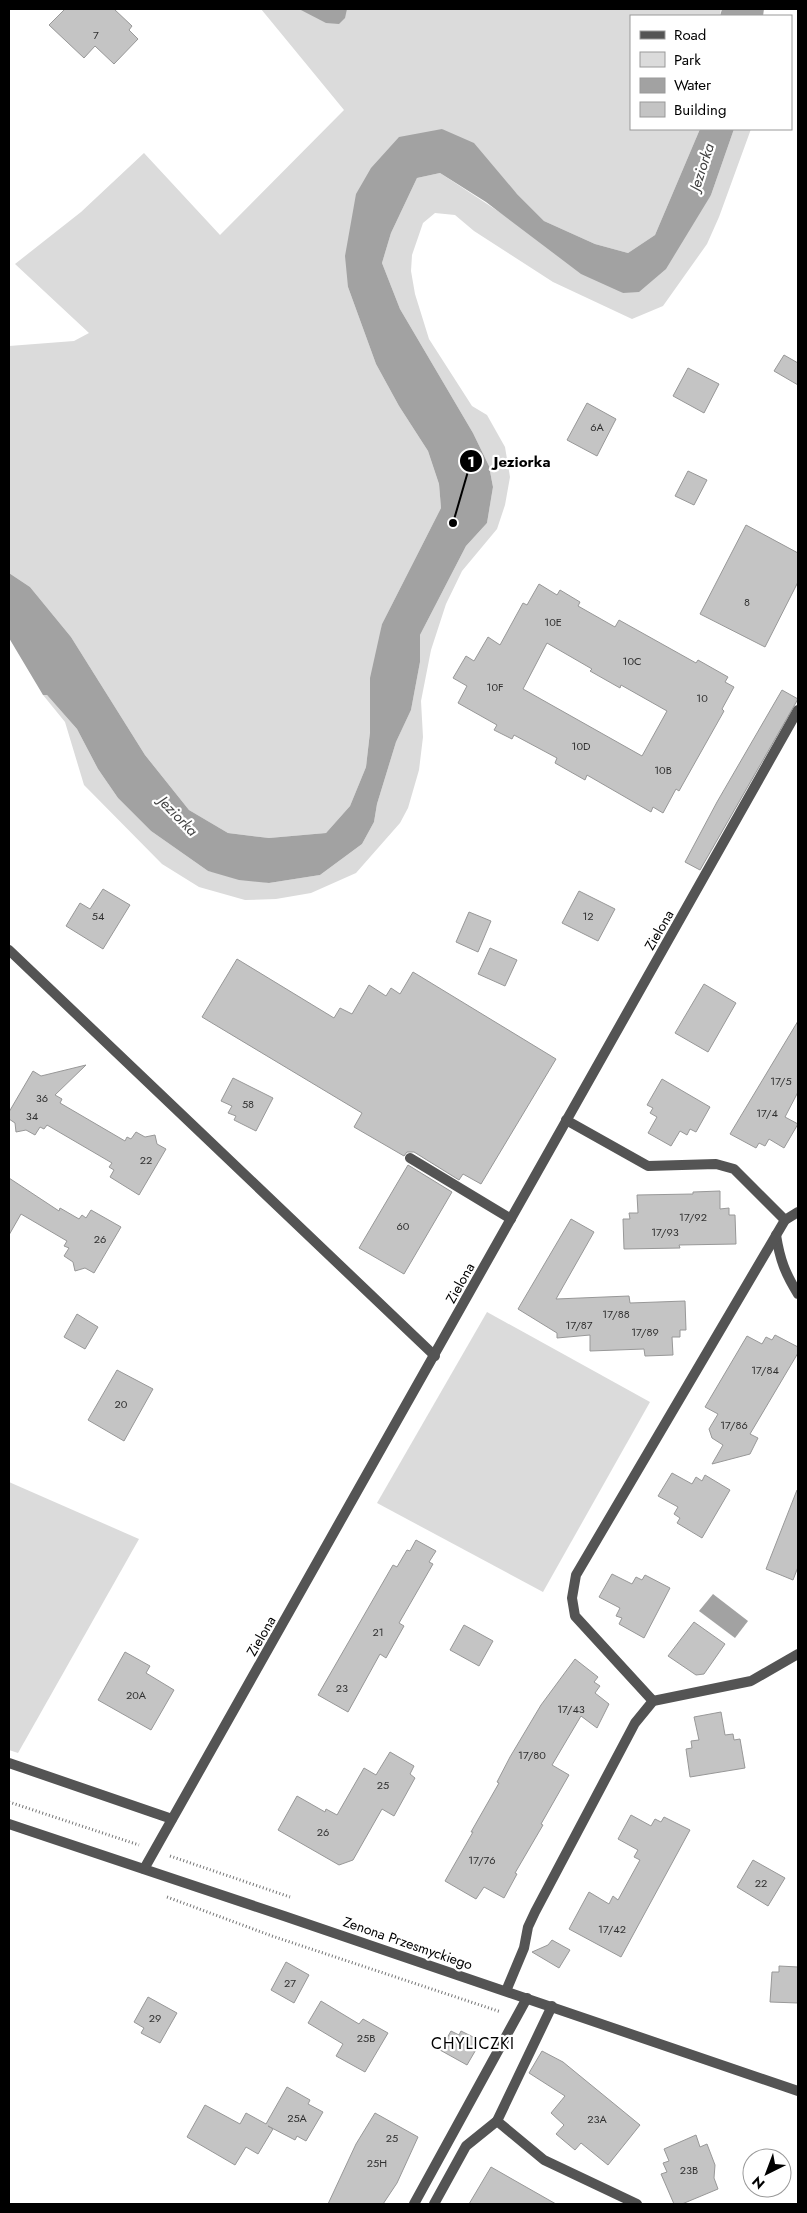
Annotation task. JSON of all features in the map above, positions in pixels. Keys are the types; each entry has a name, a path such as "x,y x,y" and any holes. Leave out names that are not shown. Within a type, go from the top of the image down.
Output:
{"street":[{"name":"Zielona","path":"144,1869 798,710"},
{"path":"9,950 435,1356"},
{"path":"566,1120 648,1166 723,1165 734,1168 785,1220"},
{"path":"410,1158 511,1219"},
{"path":"652,1702 575,1616 572,1598 576,1575 785,1220 798,1212"},
{"path":"776,1235 779,1256 784,1272 798,1294"},
{"path":"506,1990 524,1948 528,1927 534,1912 635,1723 652,1702 751,1681 798,1654"},
{"path":"9,1763 172,1819"},
{"name":"Zenona Przesmyckiego","path":"9,1824 506,1990 798,2091"},
{"path":"414,2204 527,1998"},
{"path":"434,2204 466,2146 497,2121 552,2006"},
{"path":"497,2121 544,2160 637,2204"}],"green space":[{"path":"261,9 721,9 720,15 630,15 630,130 700,130 655,235 628,253 595,244 544,221 517,194 442,129 348,287 376,364 399,406 428,451 439,484 441,508 382,624 366,767 350,806 326,833 269,838 228,833 189,810 145,755 71,637 30,587 9,573 9,346 74,341 89,333 15,264 81,212 144,153 220,235 344,110"},
{"path":"734,130 751,130 719,217 707,244 663,306 632,319 553,282 474,231 455,215 435,213 423,223 412,255 411,271 415,294 429,339 472,406 487,415 505,447 510,477 505,505 497,529 462,571 446,604 431,650 421,701 423,737 419,770 408,808 400,823 356,873 311,893 276,899 245,900 199,887 162,864 84,785 65,722 43,695 47,695 77,729 98,769 118,798 151,831 208,871 269,883 320,875 362,844 374,822 377,804 396,742 411,710 420,662 420,635 466,546 487,523 493,487 489,466 473,433 400,309 382,263 391,233 417,178 440,173 623,293 711,195"},
{"path":"487,1312 650,1402 543,1592 377,1503"},
{"path":"9,1482 139,1539 18,1753 9,1750"}],"water":[{"path":"299,9 347,9 345,18 339,24 326,23"},
{"path":"722,9 764,9 763,15 720,15"},
{"path":"442,129 474,143 517,194 544,221 595,244 628,253 655,235 700,130 734,130 711,195 666,269 639,292 623,293 581,274 486,202 440,173 417,178 391,233 382,263 400,309 473,433 489,466 493,487 487,523 466,546 420,635 420,662 411,710 396,742 377,804 374,822 362,844 320,875 269,883 239,880 208,871 151,831 118,798 98,769 77,729 47,695 43,695 9,638 9,573 30,587 71,637 145,755 189,810 228,833 269,838 326,833 350,806 366,767 370,732 370,678 382,624 441,508 439,484 428,451 399,406 376,364 348,287 345,256 356,194 371,168 399,137"},
{"path":"713,1594 748,1621 735,1638 699,1611"}],"building":[{"path":"65,9 114,9 132,26 129,30 138,39 114,64 95,46 84,58 49,25"},
{"path":"784,355 798,363 798,385 774,371"},
{"path":"688,368 719,384 704,413 673,396"},
{"path":"587,403 616,419 597,456 567,440"},
{"path":"688,471 707,480 694,505 675,496"},
{"path":"746,525 798,553 798,582 765,647 700,614"},
{"path":"539,584 557,595 560,590 580,602 578,606 615,627 619,620 696,663 698,660 728,677 725,682 734,687 722,709 724,711 679,791 676,789 663,813 653,807 651,812 587,775 585,780 555,763 557,758 514,735 512,739 494,730 497,725 458,703 467,686 453,678 466,656 474,661 488,637 500,645 523,603 527,605","holes":["547,643 592,669 590,671 620,688 621,685 667,711 642,756 523,689"]},
{"path":"782,690 798,699 700,870 685,862 717,802"},
{"path":"103,889 130,905 103,949 66,926 80,903 90,909"},
{"path":"579,891 615,909 598,941 562,923"},
{"path":"469,912 491,921 478,952 456,942"},
{"path":"490,948 517,960 505,986 478,974"},
{"path":"237,959 334,1018 340,1008 352,1014 369,985 386,996 391,988 400,994 413,972 556,1059 481,1184 463,1174 459,1180 414,1152 407,1152 404,1156 354,1127 362,1113 202,1017"},
{"path":"704,984 736,1003 708,1052 675,1033"},
{"path":"798,1021 798,1092 785,1117 798,1124 784,1148 769,1139 765,1146 759,1143 756,1148 730,1134"},
{"path":"86,1065 55,1095 62,1099 60,1103 125,1141 127,1137 131,1139 136,1132 145,1137 155,1135 157,1144 166,1149 139,1195 110,1177 114,1170 109,1167 112,1163 47,1125 44,1129 40,1127 35,1135 26,1130 16,1132 15,1123 9,1119 9,1112 33,1071 41,1076"},
{"path":"233,1078 273,1098 256,1131 234,1120 236,1116 228,1113 232,1106 221,1101"},
{"path":"662,1079 710,1107 696,1132 690,1129 687,1135 680,1131 671,1146 648,1133 657,1117 650,1113 653,1108 647,1105"},
{"path":"408,1165 452,1192 404,1274 359,1248"},
{"path":"9,1178 59,1211 60,1208 79,1219 82,1215 86,1218 91,1210 121,1227 94,1273 85,1268 75,1271 73,1262 64,1256 69,1248 64,1246 67,1241 21,1214 9,1235"},
{"path":"720,1191 720,1209 729,1208 729,1215 735,1215 736,1244 679,1245 680,1248 624,1249 623,1219 630,1219 629,1213 638,1213 637,1195 693,1194 693,1192"},
{"path":"571,1219 594,1232 556,1299 629,1296 630,1303 685,1301 686,1330 680,1330 680,1337 672,1337 673,1355 645,1356 644,1349 590,1351 590,1335 557,1338 557,1333 518,1309"},
{"path":"77,1314 98,1327 85,1349 64,1337"},
{"path":"775,1335 798,1347 798,1353 750,1434 758,1438 750,1454 712,1464 723,1445 712,1438 709,1429 718,1414 705,1407 747,1336 762,1344 766,1337 772,1340"},
{"path":"117,1370 153,1389 124,1441 88,1420"},
{"path":"672,1473 692,1484 696,1477 702,1481 705,1475 730,1490 702,1538 677,1523 680,1518 674,1514 678,1507 658,1496"},
{"path":"797,1490 798,1567 793,1580 766,1569"},
{"path":"416,1540 436,1551 429,1562 433,1564 399,1623 404,1626 386,1658 380,1654 348,1712 318,1695 393,1565 397,1567 407,1550 410,1551"},
{"path":"612,1574 632,1584 636,1577 642,1580 645,1575 670,1588 644,1638 619,1624 622,1618 616,1616 620,1608 599,1597"},
{"path":"694,1622 725,1644 704,1674 696,1675 668,1656"},
{"path":"464,1625 493,1641 479,1666 450,1650"},
{"path":"125,1652 150,1666 146,1673 174,1690 151,1730 98,1700"},
{"path":"575,1659 598,1677 594,1682 600,1686 595,1693 609,1704 597,1728 581,1716 552,1765 569,1775 515,1873 517,1874 504,1898 484,1887 476,1899 445,1881 499,1783 497,1782 510,1757 541,1705"},
{"path":"721,1712 725,1735 733,1734 734,1740 740,1739 745,1768 690,1777 686,1749 692,1748 691,1741 699,1740 694,1717"},
{"path":"390,1752 414,1766 410,1774 415,1778 394,1816 382,1809 353,1860 339,1865 278,1830 297,1796 325,1812 326,1809 337,1815 364,1768 376,1775"},
{"path":"631,1815 651,1826 655,1819 661,1822 664,1817 690,1830 621,1957 569,1929 589,1892 609,1904 613,1896 618,1900 640,1860 634,1857 638,1850 618,1839"},
{"path":"753,1860 785,1878 768,1906 737,1887"},
{"path":"552,1940 570,1950 559,1968 532,1952 548,1945"},
{"path":"286,1962 309,1975 294,2003 271,1990"},
{"path":"779,1966 798,1967 798,2003 770,2002 772,1972 779,1972"},
{"path":"148,1997 177,2013 160,2043 141,2033 144,2028 134,2022"},
{"path":"321,2001 359,2024 363,2019 388,2033 365,2072 336,2056 343,2044 308,2023"},
{"path":"451,2031 459,2035 461,2031 481,2041 467,2065 440,2050"},
{"path":"542,2051 563,2062 640,2125 608,2165 581,2143 575,2150 556,2134 564,2125 551,2113 565,2096 529,2073"},
{"path":"287,2087 310,2100 308,2104 323,2112 306,2141 297,2136 295,2140 268,2126 273,2129 258,2154 246,2147 235,2165 187,2137 205,2105 240,2124 246,2113 266,2124"},
{"path":"375,2113 418,2137 397,2183 383,2204 328,2204 356,2144"},
{"path":"696,2135 700,2147 707,2144 715,2165 714,2178 718,2189 682,2204 674,2204 661,2174 667,2172 663,2163 669,2161 664,2149"},
{"path":"491,2167 519,2183 556,2204 469,2204"}],"place":[{"name":"Jeziorka","path":"453,523"}],"district":[{"name":"CHYLICZKI","path":"473,2043"}]}
